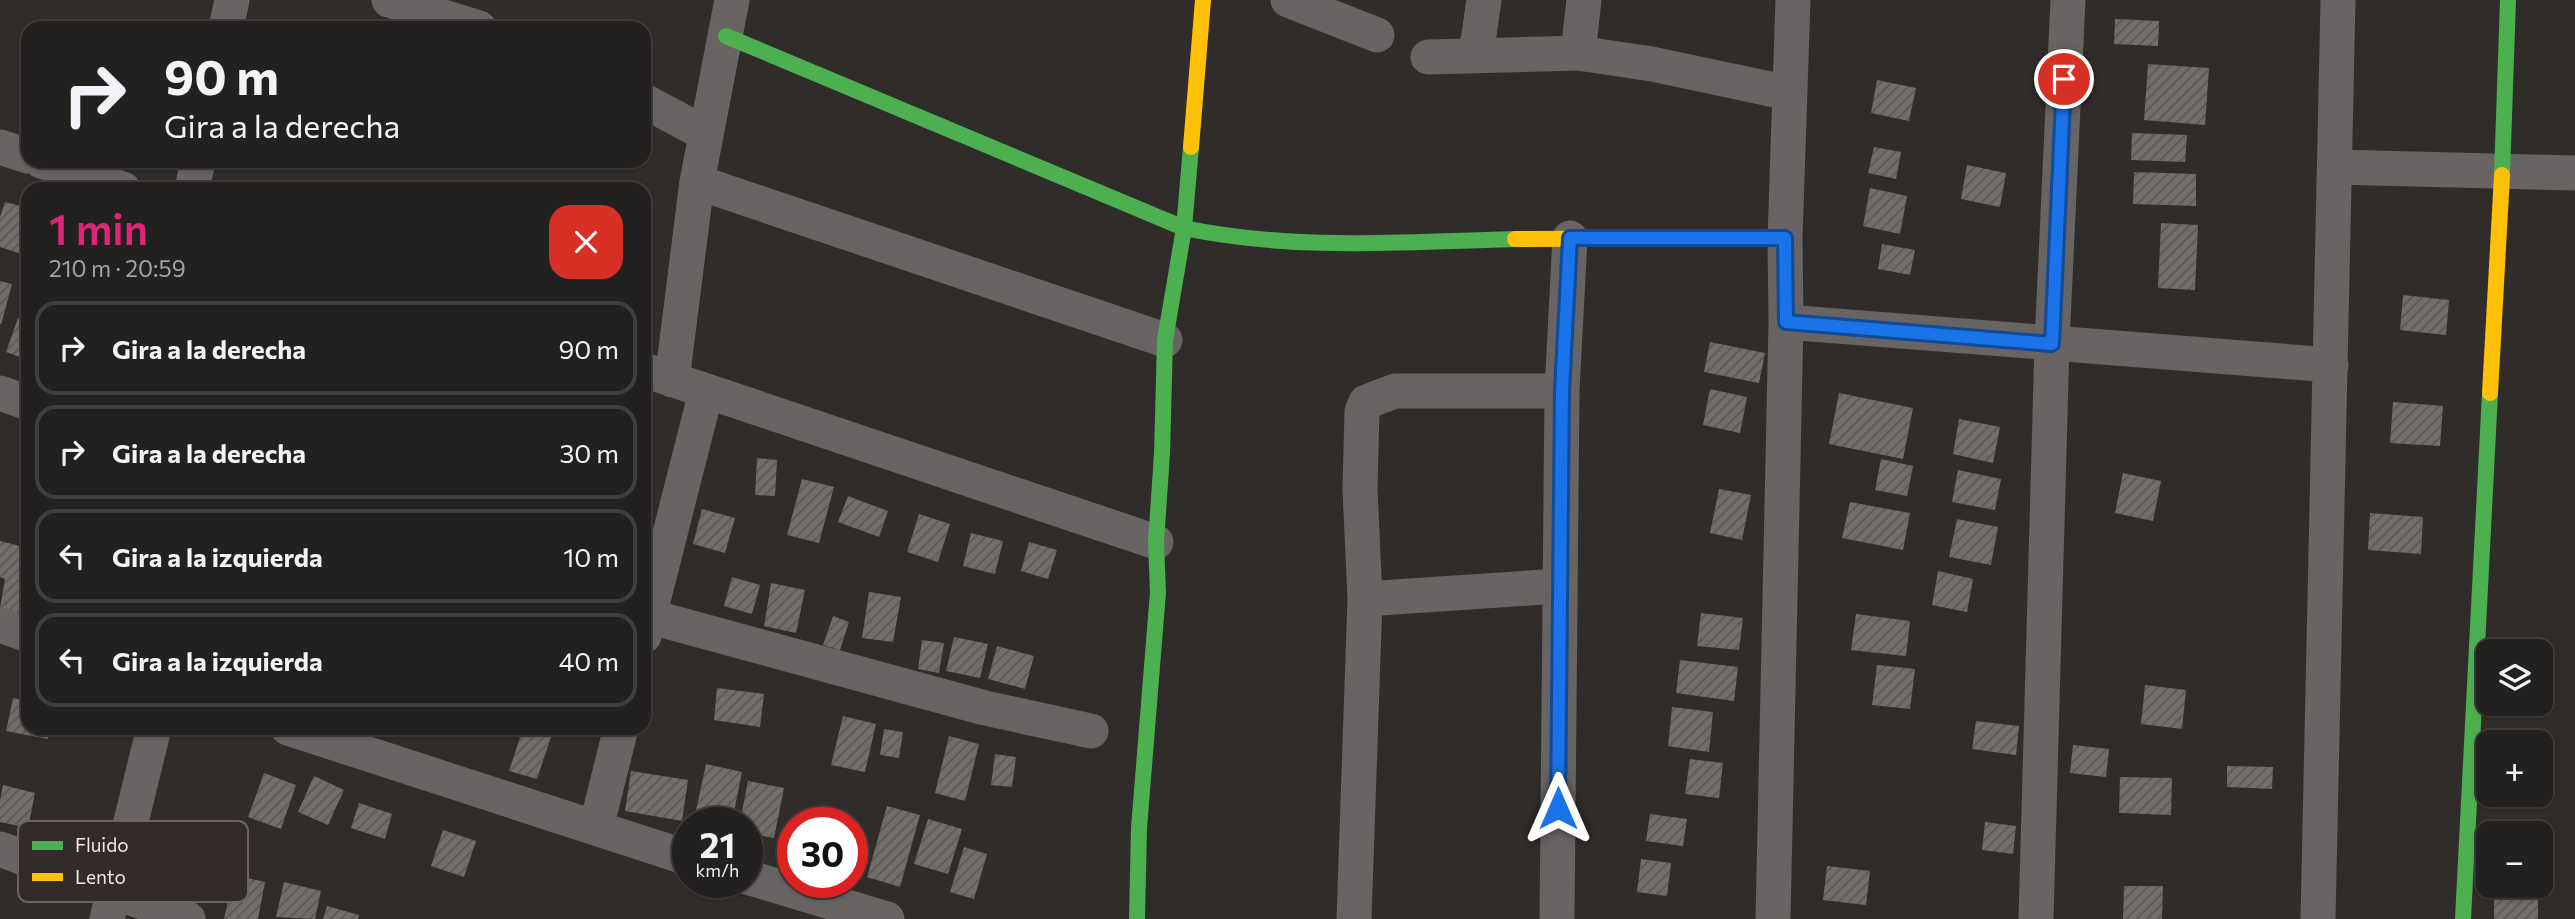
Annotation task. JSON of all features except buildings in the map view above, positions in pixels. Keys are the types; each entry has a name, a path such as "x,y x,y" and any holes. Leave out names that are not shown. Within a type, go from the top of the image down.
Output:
{"street":[{"path":"228,21 232,0"},
{"path":"388,0 456,21"},
{"path":"732,0 658,375 1156,542"},
{"path":"1137,919 1139,828 1158,592 1156,542 1162,453 1164,340 1184,228 1203,0"},
{"path":"1288,0 1377,35"},
{"path":"1476,55 1484,0"},
{"path":"1578,53 1584,0"},
{"path":"1773,919 1786,322 1788,93 1793,0"},
{"path":"2036,919 2052,344 2068,0"},
{"path":"2318,919 2338,0"},
{"path":"2463,919 2502,172 2508,0"},
{"path":"726,36 1184,228 1230,238 1302,244 1570,238 1785,238"},
{"path":"1428,57 1578,53 1652,64 1788,93"},
{"path":"651,105 706,134"},
{"path":"0,147 21,154"},
{"path":"2335,167 2575,173"},
{"path":"62,168 102,182"},
{"path":"697,183 1164,340"},
{"path":"1557,919 1562,391 1570,238"},
{"path":"1786,322 2331,365"},
{"path":"1354,919 1365,599 1360,489 1362,411 1366,402 1395,391 1562,391"},
{"path":"651,603 706,392"},
{"path":"0,393 21,400"},
{"path":"1365,599 1559,586"},
{"path":"651,623 985,708 1091,731"},
{"path":"0,625 21,632"},
{"path":"131,821 152,735"},
{"path":"310,735 672,853"},
{"path":"596,828 619,735"},
{"path":"0,849 18,858"},
{"path":"763,882 887,919"},
{"path":"110,905 188,919"}],"traffic: fast":[{"path":"2502,175 2508,0"},
{"path":"726,36 1184,228 1266,240 1308,242 1390,243 1515,239"},
{"path":"1137,919 1139,828 1158,592 1156,542 1165,340 1184,228 1191,147"},
{"path":"2463,919 2490,393"}],"traffic: slow":[{"path":"1191,147 1203,0"},
{"path":"2490,393 2502,175"},
{"path":"1515,239 1785,238"}],"route":[{"path":"1558,808 1562,391 1570,238 1785,238 1786,322 2052,344 2064,79"}]}
